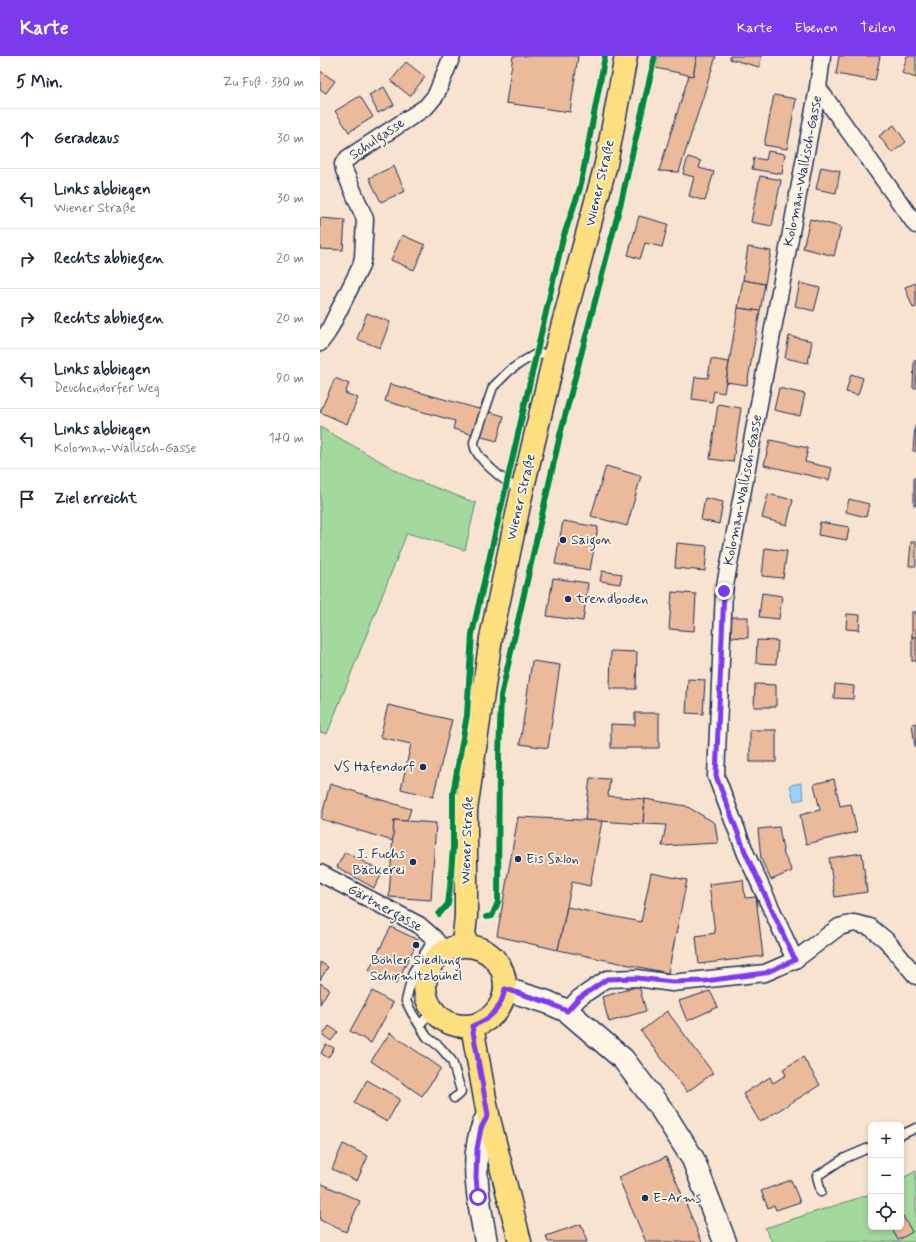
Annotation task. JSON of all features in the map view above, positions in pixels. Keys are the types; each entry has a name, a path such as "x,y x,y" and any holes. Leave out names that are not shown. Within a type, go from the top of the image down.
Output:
{"main road":[{"name":"Wiener Straße","path":"447,945 466,916 466,810 491,638 522,491 555,353 604,171 626,56"},
{"path":"447,945 484,950 496,960 503,972 505,989 503,999 496,1012 485,1021 472,1026 458,1026 426,1018 427,1002 424,992 426,974 432,962 447,945"},
{"path":"505,989 547,1002 571,1014 623,1059 662,1110 693,1159 725,1242"},
{"path":"472,1026 488,1115 520,1242"},
{"path":"486,1242 476,1178 477,1149 481,1128 488,1115"}],"street":[{"name":"Schulgasse","path":"320,343 328,332 361,266 363,257 365,219 344,170 343,164 348,158 426,107 436,95 452,56"},
{"name":"Koloman-Wallisch-Gasse","path":"795,960 746,854 716,776 724,591 818,88 822,56"},
{"path":"818,88 916,225"},
{"name":"Gärtnergasse","path":"320,873 419,925 447,945"},
{"path":"571,1014 579,998 607,979 637,978 672,982 705,981 765,973 795,960 839,927 854,923 870,927 886,940 916,976"}],"lane":[{"path":"522,491 507,483 479,456 475,450 474,442 493,387 509,371 536,354 555,353"},
{"path":"426,1018 428,1037 440,1047 452,1061 461,1091 460,1094 454,1098"},
{"path":"904,1133 916,1128"},
{"path":"822,1192 817,1176 843,1160 868,1149"}],"green space":[{"path":"320,427 408,477 476,503 465,550 407,533 327,734 320,732"},
{"path":"916,1171 916,1242 772,1242 765,1228 868,1195 868,1230 904,1230 904,1177"}],"water":[{"path":"801,783 804,799 794,801 790,785"}],"building":[{"path":"513,56 578,56 570,112 506,103"},
{"path":"659,56 697,56 693,76 656,68"},
{"path":"697,56 716,56 679,172 659,171 689,75 693,76"},
{"path":"730,56 762,56 759,67 730,59"},
{"path":"839,56 880,56 875,81 836,74"},
{"path":"907,56 916,56 916,78 902,73"},
{"path":"406,62 425,77 410,96 391,81"},
{"path":"320,71 335,81 326,93 320,89"},
{"path":"384,87 394,105 378,113 369,95"},
{"path":"774,95 796,99 787,149 764,145"},
{"path":"360,96 373,117 349,132 335,111"},
{"path":"894,125 906,142 892,153 879,136"},
{"path":"768,151 785,154 782,174 752,169 754,158 766,160"},
{"path":"688,157 701,161 699,168 714,172 705,201 689,196 694,177 683,174"},
{"path":"394,166 405,191 381,202 369,178"},
{"path":"821,167 840,171 836,193 816,189"},
{"path":"760,176 781,180 772,226 751,222"},
{"path":"639,216 668,224 662,247 645,243 640,259 628,255"},
{"path":"320,218 345,220 343,250 320,249"},
{"path":"810,219 841,227 834,256 803,248"},
{"path":"402,235 425,245 414,270 391,260"},
{"path":"748,247 771,251 765,284 743,280"},
{"path":"743,280 765,284 760,311 738,308"},
{"path":"800,283 820,288 814,311 795,306"},
{"path":"916,283 916,307 913,308 905,287"},
{"path":"738,308 760,311 747,385 726,382"},
{"path":"367,313 390,322 380,348 357,339"},
{"path":"789,336 812,341 808,363 785,358"},
{"path":"711,359 729,362 724,393 714,391 712,402 692,399 695,377 708,378"},
{"path":"914,360 916,360 916,388 913,388"},
{"path":"851,374 863,378 858,395 846,392"},
{"path":"335,378 349,384 345,393 358,398 347,424 320,412"},
{"path":"390,384 504,416 497,441 453,429 455,421 385,401"},
{"path":"779,388 805,394 800,416 774,410"},
{"path":"718,404 741,408 733,462 710,459"},
{"path":"915,426 916,451 913,451"},
{"path":"770,440 808,448 805,462 832,468 829,480 764,465"},
{"path":"606,466 641,476 627,526 591,516"},
{"path":"914,478 916,478 916,505 914,505"},
{"path":"768,494 793,500 787,525 762,518"},
{"path":"705,498 723,502 719,524 701,520"},
{"path":"849,499 869,504 866,517 846,512"},
{"path":"563,521 598,527 590,570 555,564"},
{"path":"820,522 849,527 847,540 818,535"},
{"path":"911,542 916,542 916,566 909,566"},
{"path":"677,543 707,546 705,571 675,568"},
{"path":"765,548 787,551 783,578 762,576"},
{"path":"602,571 622,574 620,584 600,581"},
{"name":"trendboden","path":"553,578 588,583 583,621 547,616"},
{"path":"672,592 696,594 694,631 669,629"},
{"path":"762,593 782,596 779,619 759,617"},
{"path":"912,612 916,612 916,637 912,637"},
{"path":"847,614 860,615 859,630 846,629"},
{"path":"731,617 748,617 748,638 731,637"},
{"path":"912,637 916,637 916,661 912,661"},
{"path":"757,640 778,641 776,664 756,663"},
{"path":"611,651 637,652 636,689 610,689"},
{"path":"532,661 560,665 548,748 520,744"},
{"path":"688,679 705,680 703,714 686,713"},
{"path":"755,684 776,685 776,707 754,707"},
{"path":"835,684 854,686 853,699 834,698"},
{"name":"VS Hafendorf","path":"388,705 452,720 433,797 401,789 411,744 380,737"},
{"path":"635,713 659,713 659,748 611,748 611,724 635,725"},
{"path":"916,723 916,747 915,747 912,724"},
{"path":"750,730 776,730 776,762 750,762"},
{"path":"590,778 610,779 608,796 645,799 643,824 585,820"},
{"path":"834,779 840,806 851,804 857,832 806,844 800,815 820,810 814,784"},
{"path":"330,784 411,809 407,821 394,820 393,841 321,819"},
{"path":"645,799 686,806 715,823 718,843 662,846 666,825 643,824"},
{"path":"518,817 602,821 590,886 572,882 558,950 497,936"},
{"name":"J. Fuchs Bäckerei","path":"394,820 436,823 431,900 389,897"},
{"path":"779,827 784,855 792,871 771,880 761,859 758,829"},
{"path":"345,852 383,872 374,888 337,867"},
{"path":"862,853 867,892 835,897 829,858"},
{"path":"651,873 687,880 668,973 558,950 567,907 641,922"},
{"path":"743,880 745,898 756,897 763,956 699,964 696,936 715,933 709,884"},
{"path":"391,927 418,940 396,984 369,970"},
{"path":"320,962 328,967 320,980"},
{"path":"320,983 329,989 320,1004"},
{"path":"639,986 646,1011 609,1022 602,997"},
{"path":"372,991 393,1003 371,1043 350,1031"},
{"path":"710,991 718,1007 687,1021 679,1001"},
{"path":"667,1011 713,1073 687,1092 641,1031"},
{"path":"329,1026 338,1032 331,1041 323,1035"},
{"path":"390,1033 441,1068 422,1096 371,1061"},
{"path":"326,1044 334,1048 328,1058 321,1053"},
{"path":"803,1057 820,1085 760,1122 743,1094 770,1077 773,1083 786,1075 783,1069"},
{"path":"367,1080 400,1099 387,1122 354,1103"},
{"path":"343,1144 368,1156 357,1181 332,1169"},
{"path":"666,1157 702,1242 646,1242 618,1177"},
{"path":"791,1180 800,1202 776,1210 774,1205 768,1208 761,1191"},
{"path":"320,1183 360,1201 346,1232 320,1220"},
{"path":"904,1218 912,1232 898,1240 893,1230 904,1230"},
{"path":"581,1224 587,1242 548,1242 546,1236"}],"cycle path":[{"path":"439,914 448,904 453,847 453,793 467,715 472,634 563,238 580,188 605,56"},
{"path":"486,917 492,916 498,902 501,696 560,435 621,202 655,56"}],"place":[{"name":"Saigon","path":"563,540"},
{"name":"trendboden","path":"568,599"},
{"name":"VS Hafendorf","path":"423,767"},
{"name":"Eis Salon","path":"518,859"},
{"name":"J. Fuchs Bäckerei","path":"413,862"},
{"name":"Böhler Siedlung Schirmitzbühel","path":"416,945"},
{"name":"E-Arms","path":"645,1198"}],"route":[{"path":"478,1197 476,1178 477,1149 481,1128 488,1115 472,1026 485,1021 496,1012 503,999 505,989 547,1002 567,1011 579,998 607,979 637,978 672,982 705,981 765,973 795,960 746,854 716,776 724,591"}]}
